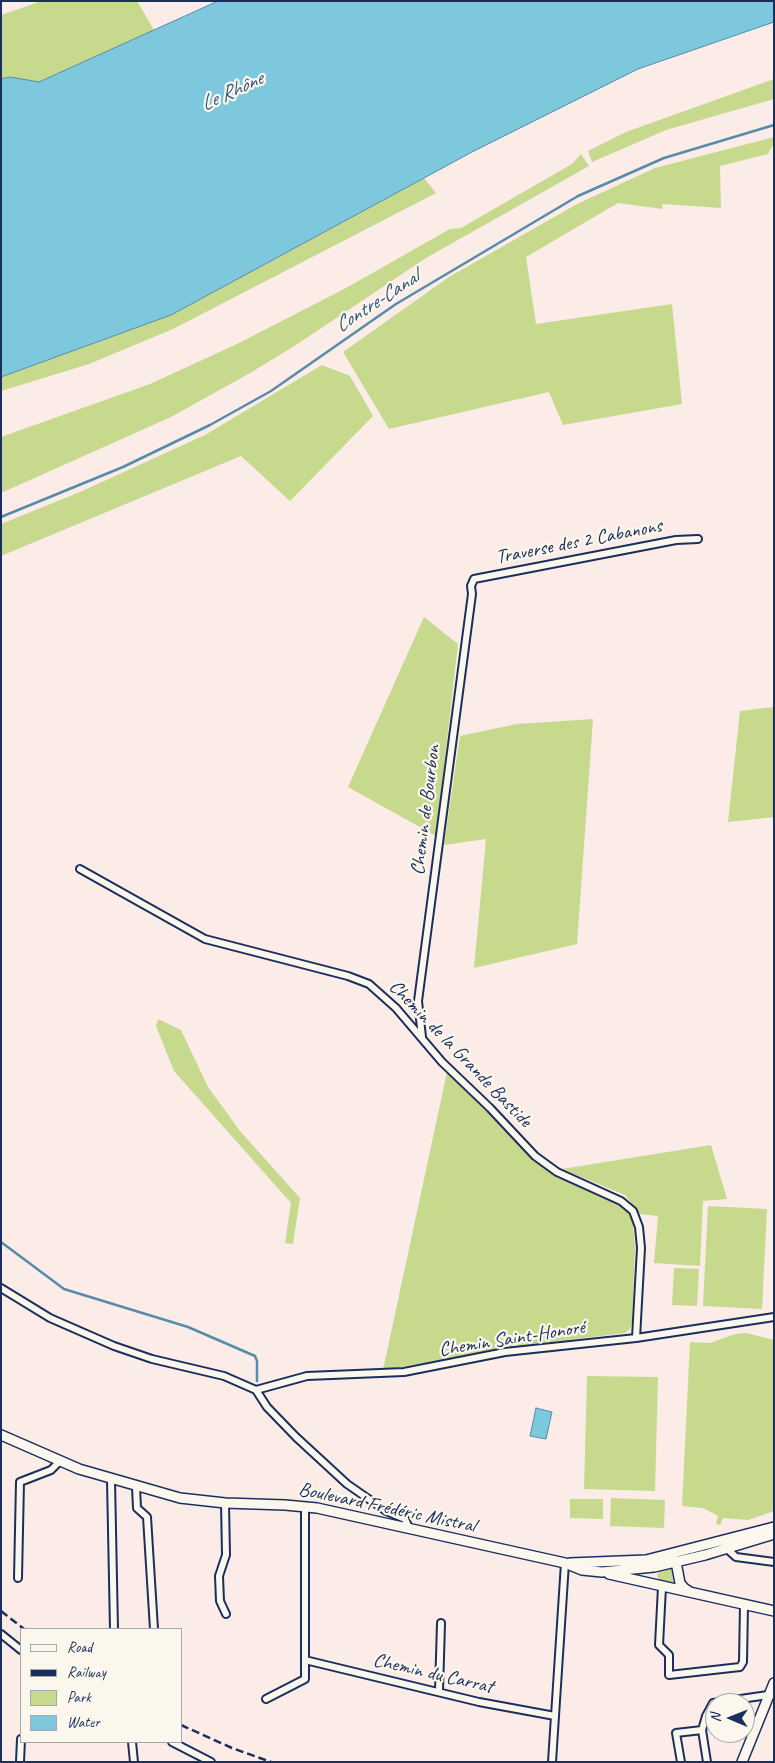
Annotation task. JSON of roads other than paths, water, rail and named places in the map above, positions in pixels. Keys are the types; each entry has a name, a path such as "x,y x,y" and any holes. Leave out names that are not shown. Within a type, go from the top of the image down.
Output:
{"main road":[{"name":"Boulevard Frédéric Mistral","path":"1,1435 59,1462 111,1480 191,1500 305,1506 565,1564 582,1570 602,1572 660,1587 774,1611"},
{"path":"670,1559 774,1527"},
{"path":"670,1559 726,1548 774,1534"},
{"name":"Boulevard Frédéric Mistral","path":"565,1564 623,1563 670,1559"},
{"name":"Boulevard Frédéric Mistral","path":"602,1572 654,1567 661,1561 670,1559"},
{"path":"670,1559 680,1583 684,1588 693,1593"},
{"path":"654,1567 652,1576 660,1587"},
{"path":"742,1762 774,1683"}],"street":[{"name":"Traverse des 2 Cabanons","path":"471,586 474,579 676,540 698,538"},
{"name":"Chemin de Bourbon","path":"422,1039 418,1001 472,594 471,586"},
{"name":"Chemin de la Grande Bastide","path":"80,869 205,939 348,976 369,984 396,1008 442,1062 490,1108 535,1156 557,1172 621,1201 633,1211 639,1227 640,1248 636,1338"},
{"path":"1,1288 50,1318 114,1346 152,1359 224,1376 256,1390 267,1407 296,1437 347,1484 386,1511 406,1519 408,1528"},
{"name":"Chemin Saint-Honoré","path":"256,1390 307,1376 427,1369 505,1352 636,1338 774,1317"},
{"path":"18,1578 20,1482 51,1470 59,1462"},
{"path":"111,1480 114,1628"},
{"path":"136,1487 138,1508 146,1517 154,1628"},
{"path":"225,1503 226,1555 219,1576 220,1601 226,1614"},
{"path":"266,1699 305,1679 305,1506"},
{"path":"726,1548 736,1557 774,1562"},
{"path":"552,1762 565,1564"},
{"path":"660,1587 659,1645 669,1655 669,1675 740,1667 743,1662 744,1605"},
{"path":"440,1623 440,1691"},
{"path":"1,1634 20,1649"},
{"name":"Chemin du Carrat","path":"305,1660 440,1691 479,1702 555,1716"},
{"path":"707,1762 702,1730 713,1702 768,1695"},
{"path":"681,1762 676,1733 702,1730"},
{"path":"20,1762 21,1743"},
{"path":"132,1743 134,1762"},
{"path":"174,1743 211,1762"}],"water":[{"name":"Le Rhône","path":"218,1 774,1 774,22 638,69 472,152 171,315 1,377 1,79 10,77 39,82"},
{"path":"536,1408 552,1412 546,1439 530,1436"}],"waterway":[{"name":"Contre-Canal","path":"1,517 123,467 210,425 271,391 396,304 578,196 664,158 774,125"},
{"path":"1,1242 64,1289 188,1327 255,1356 257,1361 257,1381"}],"railway":[{"path":"1,1611 23,1628"},
{"path":"182,1725 232,1748 271,1762"}]}
